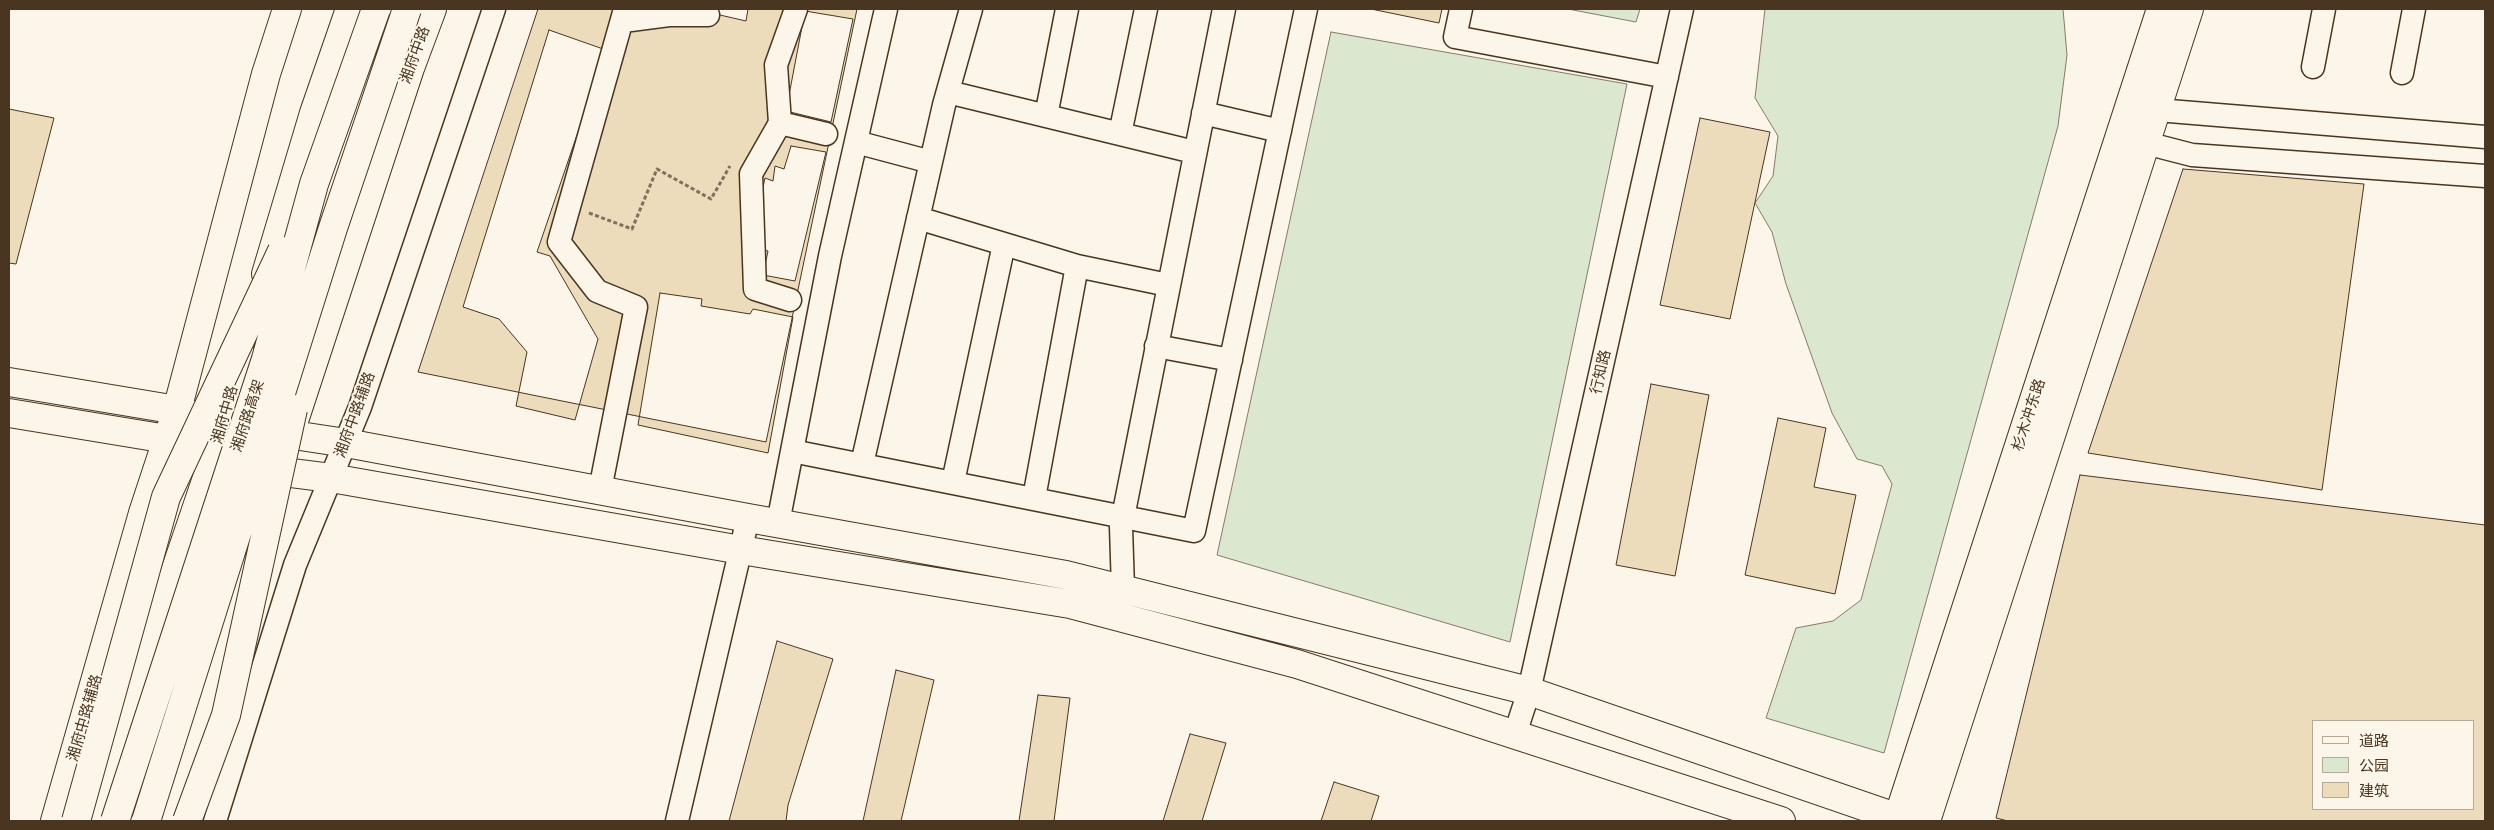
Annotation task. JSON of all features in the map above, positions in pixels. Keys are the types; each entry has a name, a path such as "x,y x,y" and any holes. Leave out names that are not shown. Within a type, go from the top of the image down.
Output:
{"main road":[{"name":"湘府中路辅路","path":"55,821 143,513 177,410 266,74 287,9"},
{"name":"湘府中路","path":"96,821 164,604 212,463 221,424 314,113 350,9"},
{"name":"湘府路高架","path":"115,821 266,359 314,184 376,9"},
{"name":"湘府路高架","path":"146,821 333,228 407,9"},
{"name":"湘府中路","path":"187,821 289,434 410,68 432,9"},
{"name":"杉木冲东路","path":"1901,820 2161,9"},
{"name":"杉木冲东路","path":"1926,821 2189,9"},
{"path":"76,821 166,498 314,184"},
{"path":"187,821 226,715 333,228"},
{"path":"9,382 177,410 221,424 346,443 778,524 1066,575 1529,691 1901,820"},
{"path":"9,413 167,439 212,463 331,478 741,550 1070,604 1297,664 1781,821"}],"street":[{"name":"湘府中路辅路","path":"215,821 295,565 346,443 494,9"},
{"path":"790,300 755,289 751,174 780,124 776,65 796,9"},
{"path":"778,524 830,256 886,9"},
{"path":"862,464 931,162 971,9"},
{"path":"1046,116 1067,9"},
{"path":"1120,134 1146,9"},
{"path":"1123,590 1120,527 1224,9"},
{"path":"792,451 1194,531 1306,9"},
{"path":"1461,9 1455,37 1667,76"},
{"name":"行知路","path":"1515,734 1529,691 1682,9"},
{"path":"2313,67 2324,9"},
{"path":"2402,73 2414,9"},
{"path":"600,490 636,307 597,291 559,242 624,15 708,15"},
{"path":"948,92 1194,152"},
{"path":"2131,102 2157,110 2485,136"},
{"path":"1202,113 1280,131"},
{"path":"780,124 826,134"},
{"path":"2120,136 2192,155 2485,176"},
{"path":"856,142 931,162"},
{"path":"918,218 1077,266 1168,285"},
{"path":"953,482 1004,244"},
{"path":"1034,498 1077,266"},
{"path":"1156,346 1231,360"},
{"path":"677,821 727,601 748,518"}],"path":[{"path":"570,206 632,229 657,169 711,199 732,164 751,174"}],"green space":[{"path":"1568,9 1640,9 1636,22"},
{"path":"1765,9 2063,9 2067,55 2058,126 1884,753 1766,718 1796,628 1833,621 1861,600 1892,484 1882,466 1857,459 1832,413 1786,284 1772,232 1755,203 1773,176 1778,136 1755,98"},
{"path":"1331,32 1627,84 1510,642 1217,555"}],"building":[{"path":"538,9 857,9 766,442 418,372"},
{"path":"694,9 748,9 746,21"},
{"path":"1371,9 1442,9 1439,23"},
{"path":"805,11 853,19 831,122 786,111"},
{"path":"549,30 606,50 537,252 550,256 598,339 575,420 516,406 527,352 499,319 463,307"},
{"path":"9,109 54,118 16,264 9,263"},
{"path":"1700,118 1770,132 1730,319 1660,305"},
{"path":"791,146 826,152 795,281 763,275 768,251 759,249 753,234 765,178 773,181 775,166 784,169"},
{"path":"2183,169 2364,184 2322,490 2088,453"},
{"path":"660,293 702,299 701,306 750,314 753,309 793,317 768,453 638,425"},
{"path":"1651,384 1709,395 1675,576 1616,565"},
{"path":"1778,418 1826,428 1814,487 1856,495 1835,594 1745,575"},
{"path":"2080,475 2485,525 2485,821 2008,821 1996,818"},
{"path":"777,641 833,659 788,805 786,821 729,821"},
{"path":"896,670 934,680 901,821 863,821"},
{"path":"1038,695 1070,698 1054,821 1019,821"},
{"path":"1190,734 1226,743 1202,821 1163,821"},
{"path":"1334,782 1379,796 1371,821 1321,821"}]}
